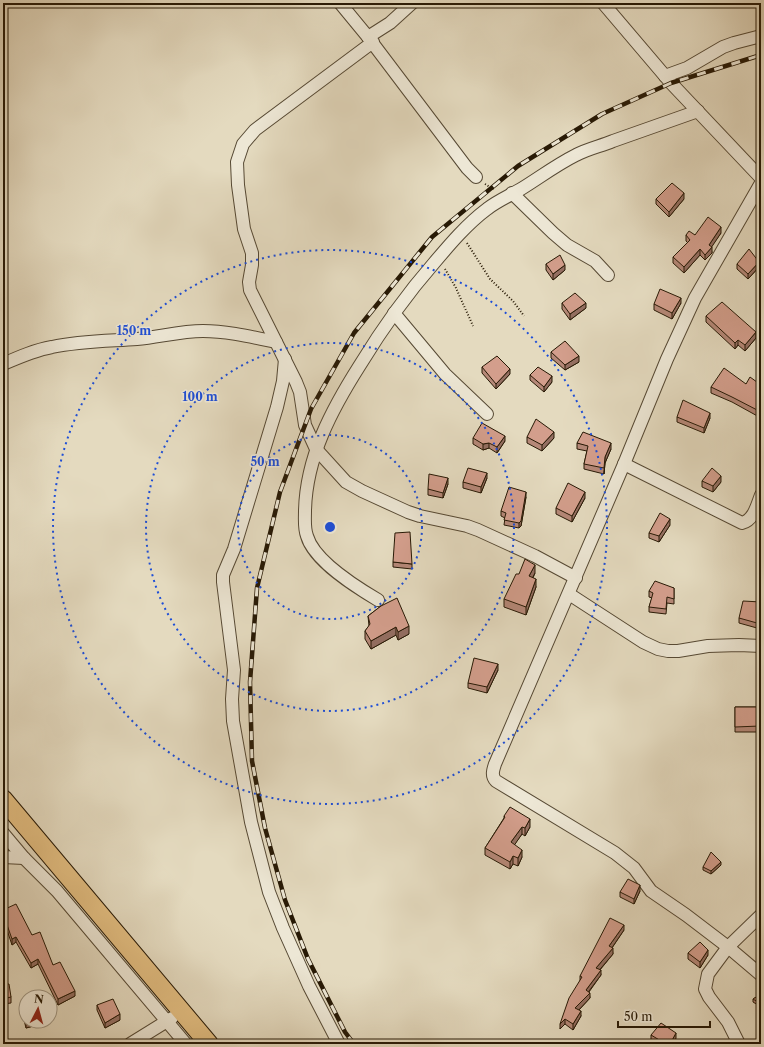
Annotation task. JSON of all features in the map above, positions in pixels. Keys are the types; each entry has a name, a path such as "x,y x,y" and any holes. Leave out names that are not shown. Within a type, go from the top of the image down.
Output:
{"main road":[{"path":"3,799 209,1044"}],"street":[{"path":"340,3 371,40 476,177"},
{"path":"412,3 371,40 255,130 243,144 237,162 238,185 244,229 252,253 252,265 249,282 250,290 285,358 300,392 305,424 316,449 342,480 394,506 420,516 449,521 478,530 535,556 576,578"},
{"path":"603,3 665,76 761,178"},
{"path":"665,76 687,68 723,47 761,36"},
{"path":"378,600 361,590 336,571 316,552 308,541 306,534 305,505 308,483 316,449 332,412 378,336 411,290 438,258 460,233 485,210 578,154 698,111"},
{"path":"761,183 695,298 667,359 576,578 495,764 493,774 493,778 496,781 615,853 634,868 651,891 728,947 761,975"},
{"path":"509,195 567,245 595,261 608,275"},
{"path":"394,313 445,374 487,414"},
{"path":"3,364 19,357 51,347 74,343 145,338 185,332 204,331 253,337 276,342"},
{"path":"285,358 283,381 273,420 234,549 223,575 222,582 234,670 232,699 233,716 251,822 270,892 283,928 309,986 339,1044"},
{"path":"624,464 742,522 746,522 756,510 761,495"},
{"path":"569,594 643,642 658,649 668,651 720,645 761,646"},
{"path":"3,833 24,858 57,892 186,1044"},
{"path":"3,857 24,858"},
{"path":"740,1044 728,1022 709,997 705,989 708,974 728,947 761,915"},
{"path":"130,1044 182,1012"}],"path":[{"path":"476,177 491,188 509,195"},
{"path":"460,233 490,279 513,301 524,316"},
{"path":"438,258 456,288 473,326"}],"building":[{"path":"672,183 684,193 669,212 656,199"},
{"path":"708,217 721,227 709,245 712,247 705,255 700,249 684,267 673,257 690,240 686,235 689,231 695,235"},
{"path":"749,249 759,262 748,274 737,264"},
{"path":"560,255 565,265 553,274 546,264"},
{"path":"660,289 681,298 672,313 654,304"},
{"path":"575,293 586,303 570,314 562,303"},
{"path":"722,302 756,332 745,345 738,340 735,343 706,316"},
{"path":"565,341 579,356 565,365 551,352"},
{"path":"497,356 510,369 496,384 482,367"},
{"path":"538,367 552,376 544,387 530,375"},
{"path":"724,368 746,384 750,377 761,385 761,412 711,387"},
{"path":"683,400 710,413 704,428 677,417"},
{"path":"536,419 554,432 542,445 527,437"},
{"path":"482,423 505,436 497,447 489,443 483,444 473,438"},
{"path":"583,432 611,443 605,457 604,468 584,464 588,446 577,443"},
{"path":"468,468 487,473 481,487 463,482"},
{"path":"712,468 721,476 713,486 702,481"},
{"path":"429,474 448,478 443,493 428,489"},
{"path":"568,483 585,492 572,516 556,508"},
{"path":"509,487 526,492 521,521 519,523 504,520 506,513 501,511"},
{"path":"660,513 670,519 659,536 649,533"},
{"path":"410,532 412,564 393,562 395,533"},
{"path":"525,559 535,565 529,576 536,579 526,607 504,599 516,574 519,574"},
{"path":"655,581 674,588 674,599 667,597 666,609 649,607 653,593 649,591"},
{"path":"397,598 409,626 398,632 396,627 371,641 365,631 370,624 368,616 381,606"},
{"path":"743,601 761,602 757,623 739,618"},
{"path":"474,658 498,664 487,687 468,683"},
{"path":"735,707 761,707 760,726 735,727"},
{"path":"510,807 530,819 525,828 522,827 511,842 522,850 518,858 513,856 510,862 485,848"},
{"path":"711,852 721,862 711,871 703,867"},
{"path":"628,879 640,885 634,899 620,892"},
{"path":"16,904 32,935 40,932 53,965 60,962 75,991 58,999 58,989 53,989 38,959 31,963 16,937 12,939 6,922 3,923 3,910"},
{"path":"610,918 624,925 609,946 613,948 596,968 601,970 586,990 590,993 575,1008 581,1011 573,1024 565,1019 560,1024 569,998 582,977 580,976"},
{"path":"700,942 708,950 700,962 688,953"},
{"path":"3,969 4,984 9,984 11,997 3,999"},
{"path":"761,994 761,1004 753,999"},
{"path":"113,999 120,1014 105,1023 97,1005"},
{"path":"661,1023 676,1033 670,1044 666,1044 651,1035"},
{"path":"65,1040 66,1044 54,1044"}],"railway":[{"path":"354,1044 345,1032 308,959 285,900 265,828 252,761 250,682 257,588 280,492 311,409 354,333 432,237 518,166 602,114 671,83 761,55"}]}
